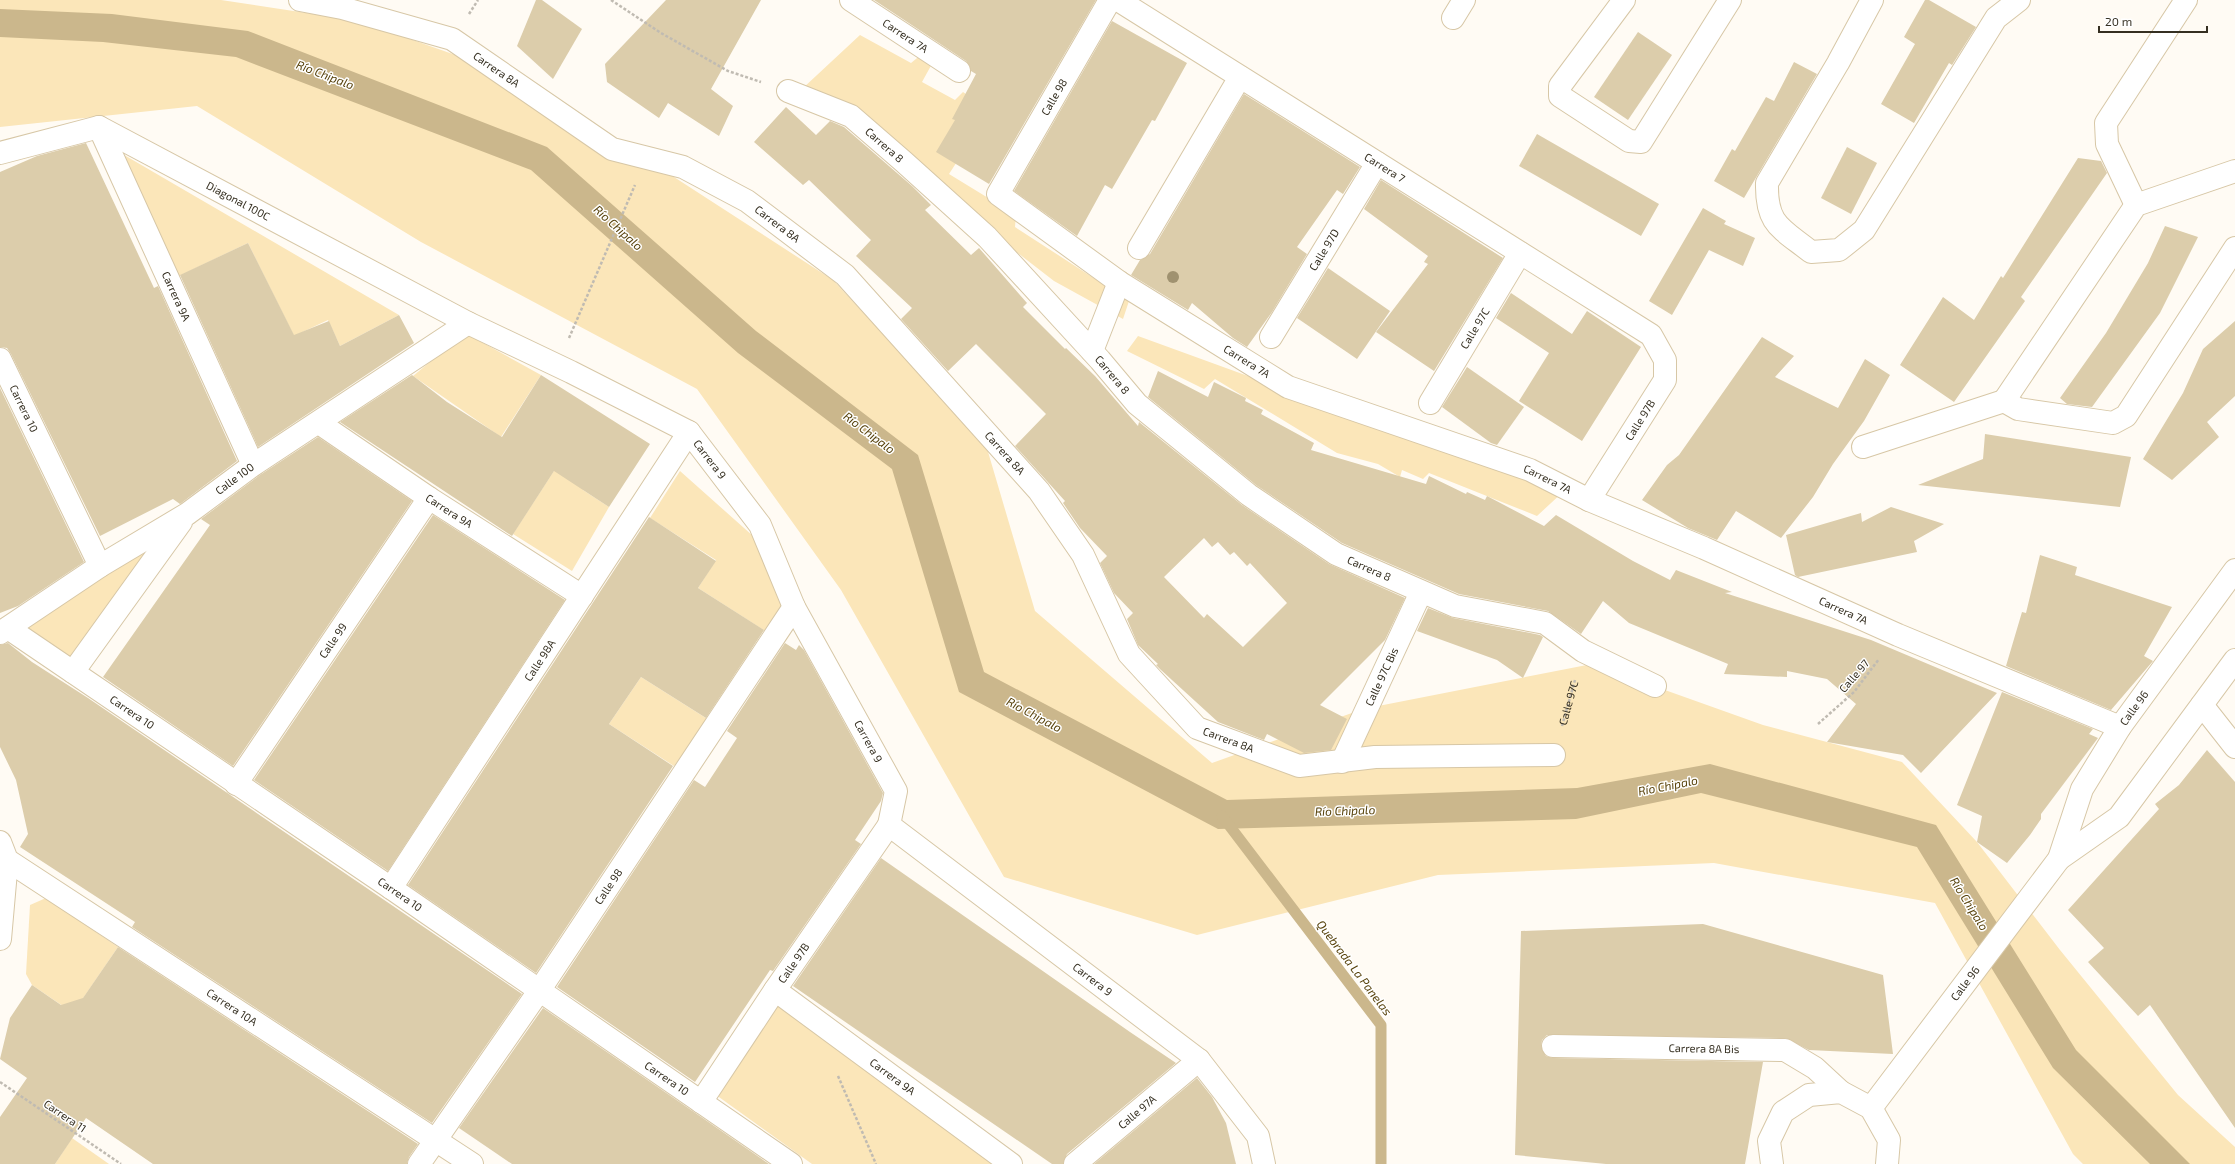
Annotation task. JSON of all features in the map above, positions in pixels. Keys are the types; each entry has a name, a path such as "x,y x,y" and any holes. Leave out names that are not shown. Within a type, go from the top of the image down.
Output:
{"street":[{"path":"300,0 344,4"},
{"name":"Carrera 7A","path":"851,0 959,71"},
{"name":"Calle 98","path":"998,194 1110,0"},
{"name":"Carrera 7","path":"1118,0 1651,335"},
{"path":"1624,0 1560,86 1560,96 1629,141 1641,142 1730,0"},
{"path":"1872,0 1838,63 1767,183 1766,204 1774,222 1811,252 1838,250 1864,230 1996,18 2020,0"},
{"path":"2136,205 2107,144 2106,123 2186,0"},
{"name":"Carrera 8A","path":"344,4 452,39 612,149 683,167 748,201 845,275 1039,492 1083,555 1129,654 1197,728 1299,766 1375,757 1554,755"},
{"path":"1139,248 1240,77"},
{"name":"Carrera 8","path":"788,91 851,116 880,141 987,237 1092,351 1137,404 1249,495 1336,554 1455,606 1545,623 1583,650 1655,686"},
{"path":"0,153 99,127"},
{"name":"Diagonal 100C","path":"99,127 468,322"},
{"name":"Carrera 9A","path":"99,127 252,465"},
{"name":"Calle 97D","path":"1271,337 1377,163"},
{"path":"1863,447 2004,401 2136,205 2235,171"},
{"name":"Carrera 7A","path":"998,194 1031,220 1120,282 1288,387 1530,470 1589,500 1704,548 1898,635 2120,727"},
{"path":"2004,401 2018,409 2112,423 2126,416 2235,248"},
{"name":"Calle 97C","path":"1430,403 1520,253"},
{"path":"1092,351 1120,282"},
{"name":"Carrera 9","path":"468,322 689,432 760,525 794,607 896,791 889,825 1199,1060 1258,1136 1264,1164"},
{"name":"Calle 100","path":"4,630 100,566 187,514 252,465 319,423 468,322"},
{"name":"Calle 97B","path":"1589,500 1665,380 1664,360 1651,335"},
{"name":"Carrera 10","path":"0,359 100,566"},
{"name":"Carrera 9A","path":"319,423 430,498 582,596"},
{"name":"Calle 98A","path":"391,888 689,432"},
{"name":"Calle 99","path":"236,784 430,498"},
{"path":"73,672 187,514"},
{"name":"Calle 96","path":"1871,1108 2035,894 2059,859 2082,789 2120,727 2235,570"},
{"name":"Calle 97C Bis","path":"1342,762 1421,592"},
{"name":"Calle 98","path":"419,1164 539,991 794,607"},
{"name":"Carrera 10","path":"4,630 73,672 391,888 791,1164"},
{"name":"Calle 96","path":"2059,859 2119,817 2235,660"},
{"path":"2202,705 2235,747"},
{"name":"Calle 97B","path":"701,1102 775,990 889,825"},
{"path":"0,939 4,851"},
{"name":"Carrera 10A","path":"4,851 472,1164"},
{"name":"Carrera 9A","path":"775,990 1010,1164"},
{"name":"Carrera 8A Bis","path":"1553,1046 1785,1050 1815,1068 1841,1092 1871,1108"},
{"name":"Calle 97A","path":"1075,1164 1199,1060"},
{"path":"1772,1164 1769,1141 1783,1112 1809,1095 1841,1092"},
{"path":"1871,1108 1889,1140 1887,1164"}],"path":[{"path":"611,0 661,33 728,71 788,91"},
{"path":"557,366 647,158"},
{"name":"Calle 97","path":"1818,724 1854,692 1898,635"},
{"name":"Calle 97C","path":"1554,755 1583,650"},
{"path":"837,1074 876,1164"},
{"name":"Carrera 11","path":"0,1082 121,1164"}],"shaded area":[{"path":"0,0 221,0 359,21 521,78 833,280 986,445 1035,611 1212,763 1363,709 1592,664 1763,725 1902,762 1977,842 2060,950 2178,1095 2235,1147 2235,1164 2083,1164 2073,1154 1935,903 1714,863 1438,875 1197,935 1004,877 841,590 697,389 421,242 197,106 0,127"},
{"path":"860,35 911,63 922,54 933,62 922,82 955,100 963,92 990,111 949,174 1016,215 1015,227 1129,301 1123,319 1054,281 948,199 851,113 788,102"},
{"path":"119,152 399,315 340,346 328,320 294,336 248,243 179,276"},
{"path":"465,333 541,375 501,437 413,376"},
{"path":"1138,336 1564,491 1537,516 1429,473 1423,479 1402,470 1400,477 1378,464 1337,453 1215,379 1204,389 1127,351"},
{"path":"594,409 583,490 609,507 572,571 513,534"},
{"path":"680,471 753,536 786,601 765,631 698,588 716,560 650,518"},
{"path":"187,514 73,672 8,628"},
{"path":"641,677 709,720 674,766 609,724"},
{"path":"46,898 118,947 73,1013 32,985 26,974 30,905"},
{"path":"778,1001 1005,1164 812,1164 712,1092"},
{"path":"72,1138 109,1164 55,1164"}],"water":[{"name":"Río Chipalo","path":"0,9 112,14 248,31 547,147 756,331 918,455 984,672 1227,800 1577,788 1710,764 1936,825 2076,1050 2190,1164 2150,1164 2053,1068 1917,847 1701,793 1576,819 1218,829 959,692 892,469 738,353 531,170 236,57 103,42 0,37"}],"building":[{"path":"536,0 542,0 582,29 553,79 517,46"},
{"path":"666,0 761,0 711,89 733,106 719,136 668,103 659,118 607,82 605,64"},
{"path":"874,0 1096,0 989,184 936,152 955,120 952,119 976,74 971,71 966,61"},
{"path":"1925,0 1929,0 1976,27 1952,65 1949,63 1914,123 1881,104 1915,44 1904,37"},
{"path":"1112,21 1187,63 1155,121 1152,120 1112,189 1105,185 1077,236 1014,191"},
{"path":"1638,32 1672,55 1628,120 1594,97"},
{"path":"1794,62 1817,74 1744,198 1714,181 1732,149 1735,151 1766,97 1774,101"},
{"path":"1244,94 1360,167 1343,194 1337,190 1297,247 1307,254 1272,312 1247,347 1233,338 1192,303 1188,310 1131,275 1140,260 1150,254"},
{"path":"786,107 816,135 830,121 844,127 912,186 931,205 925,210 971,255 979,248 1027,303 1023,307 1065,349 1066,348 1095,376 1138,426 1139,422 1242,505 1329,564 1405,598 1385,640 1320,705 1347,719 1331,750 1304,753 1267,734 1264,740 1218,722 1156,665 1158,664 1138,645 1127,619 1133,613 1114,593 1100,563 1107,556 1080,528 1063,503 1065,501 1015,446 1046,414 976,344 948,371 901,319 912,308 856,256 871,240 809,180 803,185 754,142","holes":["1204,538 1212,547 1218,542 1230,555 1234,552 1247,566 1250,563 1287,603 1243,647 1207,614 1204,618 1164,577"]},
{"path":"1537,134 1659,204 1641,236 1519,166"},
{"path":"86,143 154,288 158,286 237,461 180,504 173,499 100,536 11,354 7,348 0,347 0,172 37,156"},
{"path":"1847,147 1877,163 1851,214 1821,198"},
{"path":"2078,158 2101,161 2107,173 2021,297 2025,301 1954,402 1900,365 1943,297 1974,320 2001,276 2003,278"},
{"path":"1381,180 1503,258 1434,371 1376,332 1428,264 1424,262 1428,256 1364,209"},
{"path":"1703,208 1726,221 1724,224 1755,238 1743,266 1709,250 1672,315 1649,301"},
{"path":"2165,226 2198,237 2160,313 2092,407 2067,404 2060,398 2106,333 2148,263"},
{"path":"248,243 294,335 329,321 340,346 399,315 414,343 258,447 180,275"},
{"path":"1328,268 1390,311 1357,359 1297,318"},
{"path":"1511,293 1572,334 1587,311 1641,347 1582,441 1519,401 1549,353 1496,318"},
{"path":"2235,321 2235,396 2207,422 2219,437 2172,480 2143,459 2183,393 2203,349"},
{"path":"1762,337 1794,356 1775,377 1838,408 1865,359 1890,375 1864,421 1833,464 1813,497 1781,538 1736,511 1717,540 1688,528 1642,500 1667,465 1679,455"},
{"path":"1467,367 1524,407 1497,445 1491,443 1442,407"},
{"path":"1158,371 1208,397 1214,382 1246,398 1245,401 1263,410 1261,414 1314,443 1311,450 1426,484 1429,476 1466,494 1467,492 1485,500 1487,496 1544,526 1556,515 1633,561 1670,580 1676,570 1732,592 1725,593 1871,640 1997,693 1921,773 1903,755 1827,742 1856,704 1827,679 1787,671 1787,677 1724,674 1728,664 1629,623 1603,601 1581,634 1548,611 1459,594 1342,543 1256,485 1148,397"},
{"path":"412,375 447,402 502,437 541,375 650,444 609,507 554,471 512,536 340,422"},
{"path":"0,388 84,562 18,606 0,613"},
{"path":"1985,434 2131,457 2120,507 1918,485 1983,459"},
{"path":"318,437 412,501 233,766 103,677 210,525 201,519 260,475"},
{"path":"1891,507 1944,524 1914,541 1917,552 1798,577 1795,575 1786,535 1861,513 1862,522"},
{"path":"433,515 565,600 388,871 254,780"},
{"path":"649,517 716,561 698,588 764,630 706,718 641,677 609,724 673,766 536,973 408,885"},
{"path":"2040,555 2077,567 2075,575 2172,607 2144,656 2153,661 2111,710 2006,666 2022,612 2026,613"},
{"path":"1428,608 1453,618 1540,635 1543,637 1523,678 1497,660 1417,631"},
{"path":"8,643 32,662 88,698 522,994 432,1123 132,927 135,922 20,847 28,834 16,780 0,747 0,645"},
{"path":"785,643 796,650 799,645 804,650 883,793 881,801 855,840 861,844 773,971 770,970 695,1082 557,987 694,780 705,787 737,738 727,731"},
{"path":"2002,692 2093,729 2089,734 2098,738 2041,814 2041,819 2030,835 2007,863 1977,842 1982,816 1957,805"},
{"path":"2207,750 2235,782 2235,1128 2150,1005 2138,1016 2088,962 2104,948 2068,910 2159,809 2155,804 2179,785"},
{"path":"881,858 1176,1063 1067,1154 1063,1164 1052,1164 793,986"},
{"path":"1703,924 1883,975 1893,1054 1809,1050 1785,1038 1547,1035 1542,1040 1541,1046 1546,1056 1553,1058 1763,1062 1745,1164 1606,1164 1515,1155 1521,931"},
{"path":"118,947 418,1144 409,1157 407,1164 153,1164 86,1118 55,1164 0,1164 0,1117 27,1078 0,1059 10,1018 32,985 61,1005 83,998"},
{"path":"543,1008 769,1164 512,1164 459,1128"},
{"path":"1197,1078 1212,1097 1226,1123 1236,1164 1094,1164"}],"waterway":[{"name":"Quebrada La Panelas","path":"1222,816 1381,1025 1381,1164"}]}
